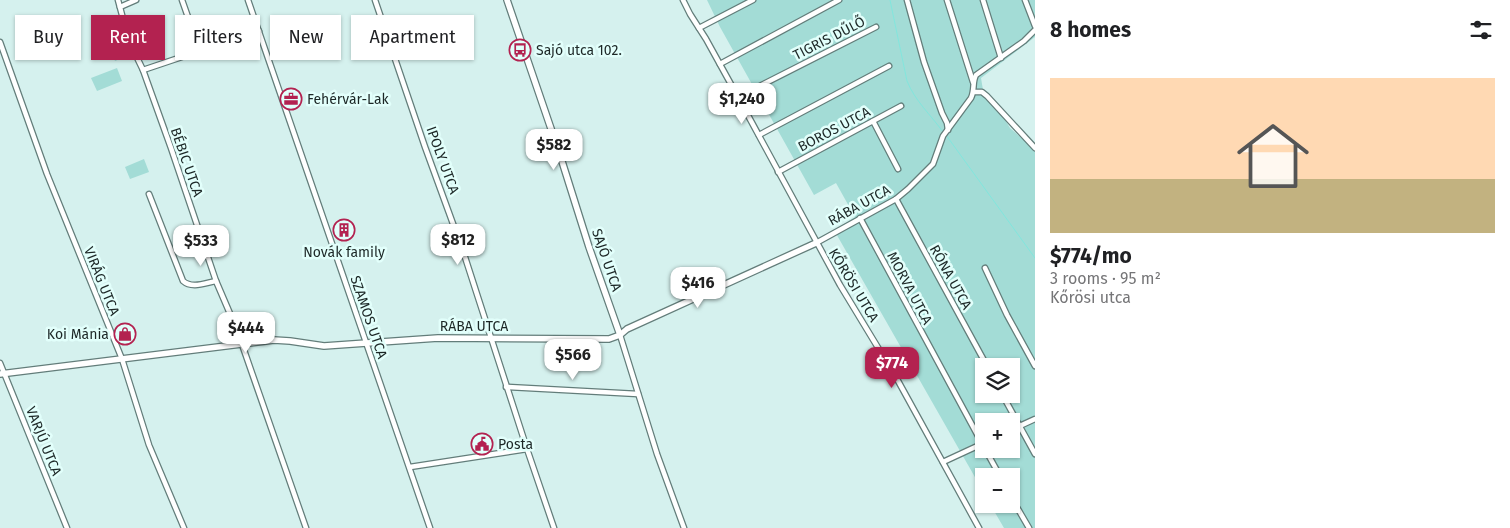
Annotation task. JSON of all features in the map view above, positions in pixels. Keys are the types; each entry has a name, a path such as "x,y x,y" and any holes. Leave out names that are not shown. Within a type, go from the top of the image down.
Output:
{"street":[{"name":"BÉBIC UTCA","path":"118,0 129,40 143,70 216,281 242,344 306,528"},
{"path":"120,7 136,0"},
{"path":"182,0 187,15"},
{"name":"SZAMOS UTCA","path":"248,0 253,15"},
{"name":"IPOLY UTCA","path":"375,0 466,261 554,528"},
{"name":"SAJÓ UTCA","path":"507,0 684,528"},
{"name":"KŐRÖSI UTCA","path":"683,0 720,64 840,285 897,379 979,528"},
{"path":"700,28 752,0"},
{"path":"720,64 839,0"},
{"path":"906,0 924,62 947,123 946,133"},
{"path":"947,0 973,82 974,92 982,92 987,96 1035,148"},
{"path":"983,0 1001,58"},
{"path":"1025,0 1035,26"},
{"name":"TIGRIS DŰLŐ","path":"738,97 876,27"},
{"path":"973,82 976,75 1024,41 1035,30"},
{"name":"SZAMOS UTCA","path":"260,34 430,528"},
{"name":"VIRÁG UTCA","path":"0,42 47,174 122,359 150,445 184,528"},
{"path":"143,70 175,59"},
{"path":"759,135 889,66"},
{"name":"RÁBA UTCA","path":"2,374 274,340 324,346 422,339 606,340 620,335 627,328 816,242 896,199 933,164 946,133 974,92"},
{"name":"BOROS UTCA","path":"778,172 900,106"},
{"path":"873,121 898,169"},
{"path":"148,194 183,280 190,285 216,281"},
{"name":"RÓNA UTCA","path":"896,199 983,358"},
{"name":"MORVA UTCA","path":"860,218 975,429"},
{"path":"985,268 1007,315 1035,366"},
{"name":"VARJÚ UTCA","path":"0,363 2,374 67,528"},
{"path":"506,387 638,394"},
{"path":"1035,419 1020,426 1035,454"},
{"path":"410,467 527,449"},
{"path":"943,462 975,450"},
{"path":"1020,512 1029,528"}],"shaded area":[{"path":"707,0 1035,0 1035,37 981,78 982,93 1001,113 1010,128 1035,150 1035,528 1004,528 995,513 1020,513 1020,468 975,468 975,477 834,230 855,217 836,183 814,195 720,27"},
{"path":"117,68 122,81 97,91 91,78"},
{"path":"144,159 149,172 130,179 125,167"}],"waterway":[{"path":"890,0 907,81 919,101 943,132"},
{"path":"946,135 1035,258"}],"place":[{"name":"Sajó utca 102.","path":"520,50"},
{"name":"Fehérvár-Lak","path":"291,99"},
{"name":"Novák family","path":"344,230"},
{"name":"Koi Mánia","path":"125,334"},
{"name":"Posta","path":"482,444"}]}
